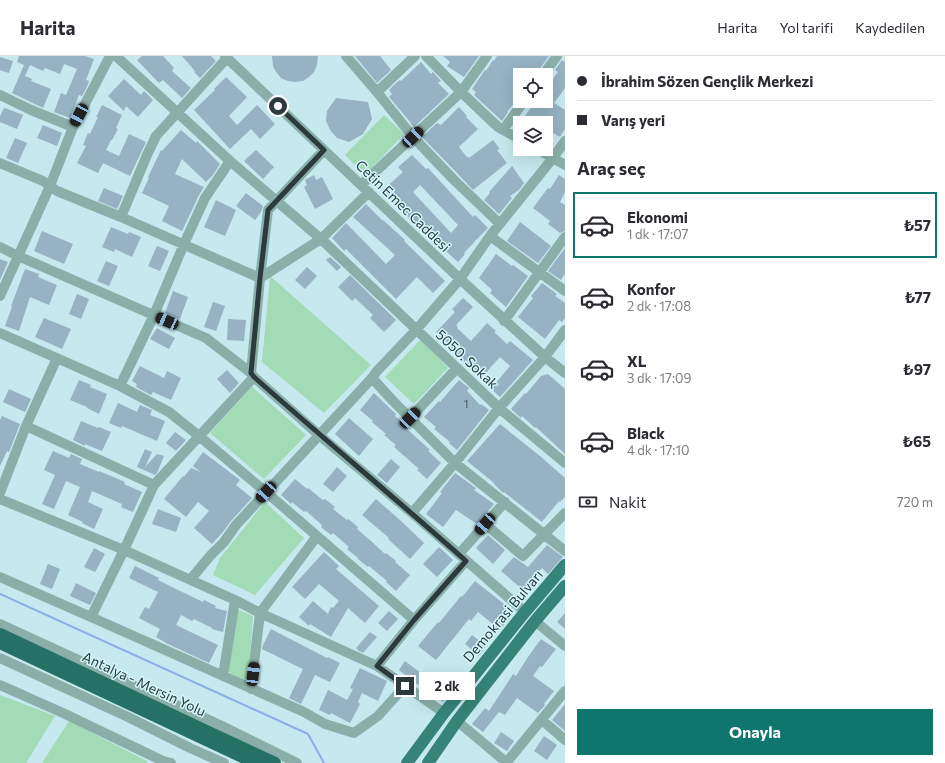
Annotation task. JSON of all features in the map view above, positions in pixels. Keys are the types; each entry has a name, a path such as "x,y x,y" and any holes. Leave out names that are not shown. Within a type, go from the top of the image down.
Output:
{"highway":[{"name":"Antalya - Mersin Yolu","path":"0,634 182,723 255,763"},
{"name":"Antalya - Mersin Yolu","path":"0,643 275,763"}],"main road":[{"name":"Demokrasi Bulvarı","path":"407,763 444,713 525,612 565,565"},
{"name":"Demokrasi Bulvarı","path":"428,763 457,721 535,621 565,586"}],"street":[{"path":"0,296 50,186 72,127 110,56"},
{"name":"5050. Sokak","path":"116,56 230,161 321,239 499,408 565,463"},
{"path":"346,56 413,137 453,179 500,224"},
{"path":"377,92 415,56"},
{"path":"426,56 498,127 513,135"},
{"path":"260,278 321,239 413,137 461,92 487,56"},
{"path":"548,68 557,56"},
{"path":"121,217 156,136 231,58"},
{"name":"Cetin Emec Caddesi","path":"231,58 324,150 460,280 504,321 565,373"},
{"path":"0,95 72,127"},
{"path":"503,130 519,108"},
{"path":"190,580 224,542 236,525 416,330 460,280 490,236 565,141"},
{"path":"91,617 154,485 200,436 253,375 260,278 268,210 324,150"},
{"path":"549,156 565,165"},
{"path":"120,386 154,315 205,198 230,161"},
{"path":"0,163 43,181 57,191 121,217 260,278"},
{"path":"490,236 565,290"},
{"path":"504,321 565,237"},
{"path":"0,247 206,338 253,375 320,435 525,612"},
{"path":"412,513 455,463 499,408 545,357 565,330"},
{"path":"0,333 120,386 169,412 200,436 266,492 414,620"},
{"path":"0,493 26,426 57,358"},
{"path":"410,418 457,368"},
{"path":"372,378 455,463 565,551"},
{"path":"26,426 154,485"},
{"path":"0,499 124,550 377,666 444,713"},
{"path":"377,666 463,558 485,524 504,502"},
{"path":"485,524 523,556 565,513"},
{"path":"251,689 260,613 317,536"},
{"path":"0,577 304,712 325,724 354,733 378,716 405,686"},
{"path":"223,676 235,600"},
{"path":"535,621 565,646"},
{"path":"0,624 220,725 297,763"},
{"path":"0,658 224,763"},
{"path":"0,686 63,713 163,761 172,763"},
{"path":"457,721 506,762 565,691"},
{"path":"542,720 565,740"}],"green space":[{"path":"384,115 404,134 365,175 345,155"},
{"path":"270,276 371,365 324,413 262,362"},
{"path":"421,339 448,368 414,404 385,377"},
{"path":"252,387 306,435 264,479 210,433"},
{"path":"265,502 304,538 255,595 213,575 220,558"},
{"path":"232,607 253,616 248,679 245,680 228,671"},
{"path":"0,695 55,716 26,763 0,763"},
{"path":"69,721 147,761 146,763 42,763"}],"building":[{"path":"19,56 85,56 94,59 86,80 89,81 87,87 82,96 79,95 70,118 54,112 61,93 66,95 77,69 64,64 60,74 45,68 43,71 30,65 25,76 32,79 31,81 51,89 43,108 12,93 24,65 17,62"},
{"path":"142,56 163,56 174,68 172,71 191,88 182,98 163,80 159,83 137,60"},
{"path":"182,56 211,56 216,61 200,78"},
{"path":"272,56 318,56 317,65 314,72 303,81 295,82 281,78 273,66"},
{"path":"355,56 380,56 391,70 377,83"},
{"path":"443,56 479,56 464,77 447,66 450,62"},
{"path":"497,56 549,56 540,68 513,68 513,105 502,121 474,95 476,92 472,89 485,70 486,71 493,60 494,61"},
{"path":"0,57 13,61 9,73 0,70"},
{"path":"562,60 565,62 565,88 554,103 565,110 565,129 560,137 553,133 553,116 525,116 531,108 553,108 553,79 558,72 555,70"},
{"path":"421,62 431,74 433,72 441,81 438,83 449,94 414,127 389,97 392,94 389,90"},
{"path":"226,77 247,97 229,116 237,125 257,105 275,124 260,139 251,129 230,149 194,110"},
{"path":"124,79 141,95 144,91 153,100 138,117 126,106 124,111 108,96"},
{"path":"336,98 368,102 372,119 363,134 349,142 337,138 330,130 326,121 327,111"},
{"path":"102,105 122,115 116,128 118,129 106,150 119,156 129,134 146,142 130,176 103,163 98,173 77,163 86,146 83,145 88,133 90,134"},
{"path":"459,107 467,116 466,117 478,129 459,147 466,156 469,158 493,140 500,149 497,150 507,163 473,190 422,137 437,123 441,125"},
{"path":"4,108 23,115 17,129 0,122 0,116"},
{"path":"43,125 62,133 57,146 37,138"},
{"path":"181,130 196,143 197,141 220,164 213,175 206,182 182,159 175,174 204,187 182,231 162,221 169,206 142,193 161,150 162,151"},
{"path":"15,138 27,143 18,163 6,158"},
{"path":"256,150 274,167 263,179 244,161"},
{"path":"412,155 426,169 428,168 473,217 475,215 488,228 464,253 465,254 458,262 437,243 436,244 383,190 403,172 398,167","holes":["420,185 458,225 451,233 413,192"]},
{"path":"512,166 524,183 519,190 510,196 512,198 499,214 484,200 490,193 489,192"},
{"path":"314,175 316,180 322,177 333,199 315,209 304,187 307,185 305,180"},
{"path":"559,175 565,179 565,192 560,202 565,205 565,231 560,233 548,224 550,221 533,208 548,188 550,189"},
{"path":"104,188 123,196 117,209 98,201"},
{"path":"246,193 263,206 261,212 255,220 236,206"},
{"path":"216,200 236,210 225,236 204,227"},
{"path":"366,204 405,240 404,241 445,281 433,293 417,277 396,299 346,249 344,251 332,238 346,223 386,264 395,255 353,217"},
{"path":"520,222 551,246 538,263 507,241"},
{"path":"111,227 128,234 129,232 141,237 132,257 115,249 114,252 102,247"},
{"path":"42,231 73,244 64,264 34,251"},
{"path":"157,246 169,251 160,271 148,266"},
{"path":"565,248 565,274 561,280 548,271"},
{"path":"496,254 528,276 506,307 490,293 492,290 479,278"},
{"path":"330,257 341,267 337,271 326,260"},
{"path":"0,259 8,262 0,280"},
{"path":"106,261 118,266 109,286 97,281"},
{"path":"307,267 317,276 305,289 295,280"},
{"path":"25,269 39,274 38,277 57,285 49,305 30,297 19,331 5,326"},
{"path":"350,275 396,320 384,332 370,318 373,315 355,298 352,301 338,287"},
{"path":"542,283 557,294 555,296 565,303 565,318 562,322 559,320 545,339 518,317 533,298 531,296"},
{"path":"173,291 188,297 180,319 165,313"},
{"path":"77,294 89,299 81,319 69,314"},
{"path":"463,298 473,307 456,325 458,327 457,328 471,341 487,323 507,344 510,341 533,360 500,397 491,389 510,366 500,357 481,378 436,332 455,312 452,309"},
{"path":"213,302 225,306 216,331 204,327"},
{"path":"44,318 71,329 62,349 35,337"},
{"path":"228,319 246,320 244,341 227,340"},
{"path":"157,328 175,338 169,349 150,339"},
{"path":"140,366 164,378 167,371 181,378 171,400 153,392 151,395 136,387 137,384 132,381"},
{"path":"227,370 239,383 230,393 217,379"},
{"path":"548,374 565,389 565,454 536,427 535,428 522,416 521,418 511,409 541,376"},
{"path":"79,380 91,385 90,387 107,394 99,414 70,400"},
{"path":"459,380 469,388 467,391 480,405 481,404 489,410 457,450 434,429 436,427 424,417 439,401 440,402"},
{"path":"9,389 31,399 25,412 3,402"},
{"path":"374,393 396,414 395,416 409,427 407,429 430,450 428,451 441,463 427,479 417,470 419,469 394,447 396,445 384,435 386,434 360,410"},
{"path":"118,403 137,412 140,405 152,410 150,415 165,421 157,441 122,426 121,428 109,423"},
{"path":"2,416 20,424 9,452 7,451 0,466 0,420"},
{"path":"349,418 373,439 359,456 335,434"},
{"path":"81,421 111,432 102,451 85,444 85,446 73,440"},
{"path":"500,424 565,478 565,497 560,502 559,501 542,522 504,492 503,493 494,483 467,461"},
{"path":"175,432 186,440 176,451 166,443"},
{"path":"145,449 152,452 145,467 157,454 164,456 155,475 137,467"},
{"path":"53,451 69,458 71,454 82,459 80,464 125,482 124,484 142,492 133,512 121,507 122,504 92,491 88,502 103,509 94,529 68,515 80,487 66,481 54,509 42,504 55,475 44,470"},
{"path":"203,452 240,480 236,485 252,498 212,544 194,528 209,511 198,502 186,517 164,499 191,468 201,472 193,466"},
{"path":"391,459 400,467 387,483 377,475"},
{"path":"337,467 347,476 333,492 323,484"},
{"path":"455,473 476,488 474,490 494,504 477,524 456,510 443,527 426,514 442,493 440,492"},
{"path":"295,479 307,489 308,488 335,507 333,509 358,527 357,529 385,554 386,553 396,561 395,562 410,575 396,591 386,582 387,581 347,549 349,547 333,533 331,535 306,511 304,512 292,502 291,504 281,495"},
{"path":"376,499 424,543 410,559 388,539 389,538 362,515"},
{"path":"158,509 181,518 176,532 152,524"},
{"path":"488,535 505,550 493,564 476,548"},
{"path":"547,545 563,557 548,574 542,568 523,590 501,571 514,557 528,567"},
{"path":"439,547 453,560 437,577 423,564"},
{"path":"94,548 105,554 95,572 84,567"},
{"path":"324,552 339,566 336,569 379,606 365,623 348,608 331,637 310,624 309,626 299,617 313,601 328,614 331,607 333,608 339,601 319,584 305,599 292,587"},
{"path":"48,564 60,569 52,589 40,584"},
{"path":"135,566 159,578 158,580 176,589 203,602 204,600 216,606 215,608 227,611 223,632 212,629 194,619 192,621 181,615 176,625 218,645 209,663 156,637 160,629 139,618 145,607 149,609 158,592 129,578"},
{"path":"475,581 514,612 500,630 478,612 471,621 469,619 436,660 418,646"},
{"path":"76,583 96,593 90,605 70,596"},
{"path":"389,611 398,619 387,631 378,623"},
{"path":"565,613 565,629 557,622"},
{"path":"271,629 327,658 328,657 340,663 330,682 315,675 301,704 289,698 303,669 262,649"},
{"path":"370,632 377,637 363,653 356,648"},
{"path":"472,635 486,646 479,656 465,644"},
{"path":"541,639 556,649 533,676 554,691 538,713 517,698 505,715 499,712 483,732 472,724 485,708 489,711 513,674 516,676"},
{"path":"405,661 425,676 418,685 399,670"},
{"path":"360,668 387,681 378,701 362,693 358,702 360,704 350,723 331,713 330,715 319,710 328,690 347,700 353,689 350,688"},
{"path":"442,676 455,687 443,702 429,692"},
{"path":"565,704 565,731 552,720"},
{"path":"501,732 514,741 507,751 494,743"},
{"path":"544,736 557,745 547,760 534,751"}],"waterway":[{"path":"0,594 308,734 324,763"}],"route":[{"path":"278,106 324,150 268,210 251,373 320,435 466,561 414,620 377,666 405,686"}]}
